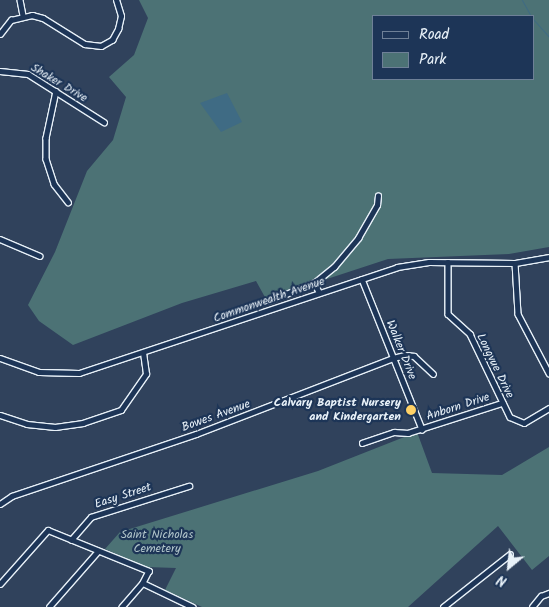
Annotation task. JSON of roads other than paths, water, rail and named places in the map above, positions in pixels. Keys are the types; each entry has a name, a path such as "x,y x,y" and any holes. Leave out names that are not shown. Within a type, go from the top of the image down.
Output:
{"street":[{"path":"20,0 23,16"},
{"path":"0,34 8,23 23,16 40,17 85,44 101,46 112,40 118,29 120,16 116,0"},
{"name":"Shaker Drive","path":"0,71 25,72 104,122"},
{"path":"56,92 46,138 46,159 54,184 68,202"},
{"path":"268,301 314,283 334,267 358,238 377,205 378,196"},
{"path":"0,239 40,256"},
{"name":"Commonwealth Avenue","path":"0,358 39,372 70,374 142,353 397,267 448,262 515,263 549,257"},
{"name":"Longvue Drive","path":"448,262 448,314 470,334 510,417 518,422 532,420 549,408"},
{"path":"515,263 518,314 549,373"},
{"name":"Walker Drive","path":"362,279 422,429"},
{"path":"314,283 319,293"},
{"path":"0,415 27,424 55,427 83,423 121,410 146,374 142,353"},
{"name":"Bowes Avenue","path":"0,503 12,496 196,434 393,358 405,355 414,356 433,374"},
{"name":"Anborn Drive","path":"362,443 394,432 422,429 502,403"},
{"name":"Easy Street","path":"72,540 91,517 189,486"},
{"path":"0,583 48,530 148,571 143,583 122,607"},
{"path":"49,607 98,551"},
{"path":"443,607 510,554"},
{"path":"143,583 192,607"},
{"path":"532,607 542,596 549,592"}],"water":[{"path":"227,93 242,122 221,132 200,103"}],"waterway":[{"path":"522,0 530,15"},
{"path":"534,20 549,37"}],"place":[{"name":"Calvary Baptist Nursery and Kindergarten","path":"411,410"}],"park label":[{"name":"Saint Nicholas Cemetery","path":"157,542"}]}
